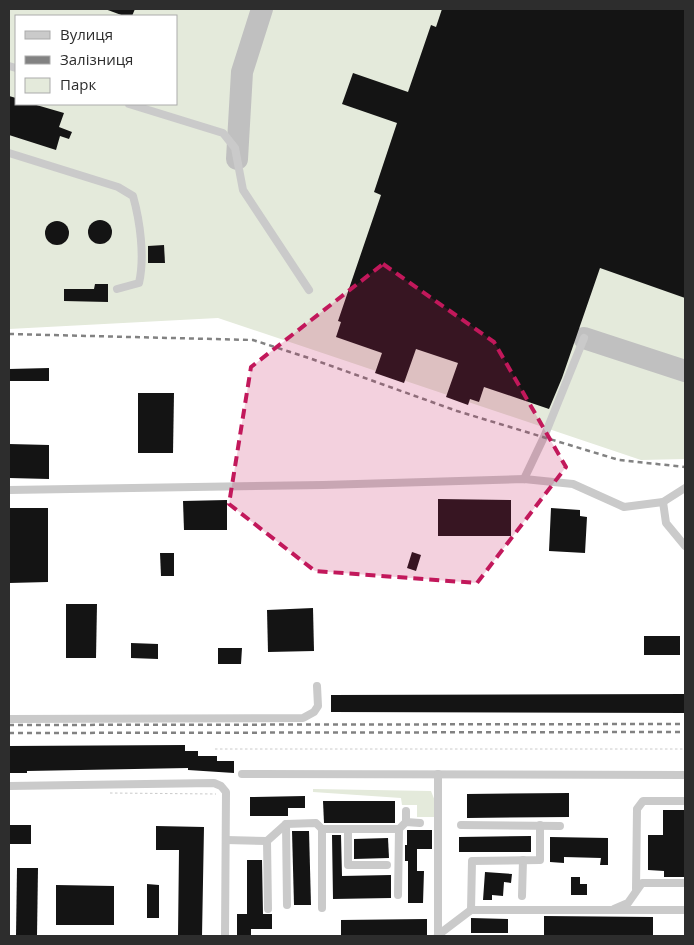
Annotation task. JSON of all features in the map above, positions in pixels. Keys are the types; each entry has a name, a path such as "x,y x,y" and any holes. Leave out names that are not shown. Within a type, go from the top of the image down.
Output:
{"street":[{"path":"132,105 223,133 235,148 243,190 309,290"},
{"path":"9,153 118,187 133,196 139,216 141,272 139,283 117,289"},
{"path":"524,479 544,437 584,338"},
{"path":"9,490 323,485 524,479 573,484 624,507 663,502 685,488"},
{"path":"663,502 666,523 685,546"},
{"path":"9,719 303,718 314,712 318,706 318,686"},
{"path":"242,774 685,775"},
{"path":"438,774 438,936"},
{"path":"9,786 214,783 221,786 226,792 225,936"},
{"path":"636,889 637,808 643,801 685,801"},
{"path":"398,895 399,829 406,822 406,811"},
{"path":"406,822 420,823"},
{"path":"226,840 267,842 286,824 316,823 322,829 322,908"},
{"path":"286,824 287,906"},
{"path":"461,825 560,826"},
{"path":"471,910 472,861 540,860 540,826"},
{"path":"322,829 399,829"},
{"path":"348,829 348,865 387,865"},
{"path":"267,842 268,909"},
{"path":"522,896 523,860"},
{"path":"612,910 628,903 642,883 685,883"},
{"path":"438,936 471,910 685,910"}],"path":[{"path":"215,749 685,749"},
{"path":"108,793 216,794"}],"highlighted area":[{"path":"383,264 494,342 566,467 477,583 315,571 229,504 251,367"}],"green space":[{"path":"9,9 685,9 685,459 641,460 218,318 9,329"},
{"path":"313,789 431,791 435,801 435,817 417,817 417,805 402,805 401,798 313,792"}],"building":[{"path":"105,9 135,9 132,15 121,15"},
{"path":"442,9 685,9 685,298 600,268 562,378 549,409 484,387 479,402 470,399 468,405 446,397 458,363 416,349 404,383 375,373 382,353 336,337 341,322 338,321 381,195 374,192 397,123 342,104 353,73 408,92 431,25 436,27"},
{"path":"9,96 15,98 15,105 36,105 64,113 59,127 72,132 69,139 60,136 56,150 9,135"},
{"path":"100,220 108,224 112,232 108,240 100,244 92,240 88,232 92,224"},
{"path":"57,221 65,225 69,233 65,241 57,245 49,241 45,233 49,225"},
{"path":"164,245 165,263 148,263 148,246"},
{"path":"95,284 108,284 108,302 64,301 64,289 94,289"},
{"path":"49,368 49,381 9,381 9,369"},
{"path":"138,393 174,393 173,453 138,453"},
{"path":"9,444 49,445 49,479 9,478"},
{"path":"438,499 511,500 511,536 438,536"},
{"path":"227,500 227,530 184,530 183,501"},
{"path":"9,508 48,508 48,582 9,583"},
{"path":"551,508 580,510 580,516 587,517 585,553 549,551"},
{"path":"412,552 421,555 416,571 407,568"},
{"path":"160,553 174,553 174,576 161,576"},
{"path":"66,604 97,604 96,658 66,658"},
{"path":"313,608 314,651 268,652 267,610"},
{"path":"644,636 680,636 680,655 644,655"},
{"path":"131,643 158,644 158,659 131,658"},
{"path":"218,648 242,648 241,664 218,664"},
{"path":"685,694 685,713 331,712 331,695"},
{"path":"185,745 185,751 198,751 198,756 217,756 217,761 234,761 234,773 188,770 188,768 9,773 9,746"},
{"path":"569,793 569,817 467,818 467,794"},
{"path":"305,796 305,808 288,808 288,816 250,816 250,797"},
{"path":"323,801 395,801 395,823 324,823"},
{"path":"663,810 685,810 685,877 664,877 664,871 648,870 648,835 663,835"},
{"path":"9,825 31,825 31,844 9,844"},
{"path":"156,826 204,827 202,936 178,936 179,850 156,850"},
{"path":"407,830 432,830 432,849 417,849 417,871 424,871 423,903 408,903 408,861 405,861"},
{"path":"292,831 309,831 311,905 294,905"},
{"path":"332,835 341,835 342,876 391,875 391,898 333,899"},
{"path":"531,836 531,852 459,852 459,837"},
{"path":"550,837 608,838 608,865 600,865 601,858 564,857 564,863 550,862"},
{"path":"388,838 389,858 354,859 354,839"},
{"path":"247,860 262,860 263,914 272,914 272,929 251,929 251,936 237,936 237,914 247,914"},
{"path":"17,868 38,868 37,936 16,936"},
{"path":"485,872 512,874 511,883 504,882 503,896 492,895 492,900 483,900"},
{"path":"571,877 580,877 580,884 587,884 587,895 571,895"},
{"path":"147,884 159,885 159,918 147,918"},
{"path":"56,885 114,886 114,925 56,925"},
{"path":"544,916 653,917 653,936 544,936"},
{"path":"471,918 508,919 508,933 471,933"},
{"path":"427,919 427,936 341,936 341,920"}],"taxiway":[{"path":"237,159 242,72 262,9"},
{"path":"584,338 685,371"}],"railway":[{"path":"9,334 253,340 457,411 619,460 685,467"},
{"path":"9,725 685,724"},
{"path":"9,733 685,732"}]}
